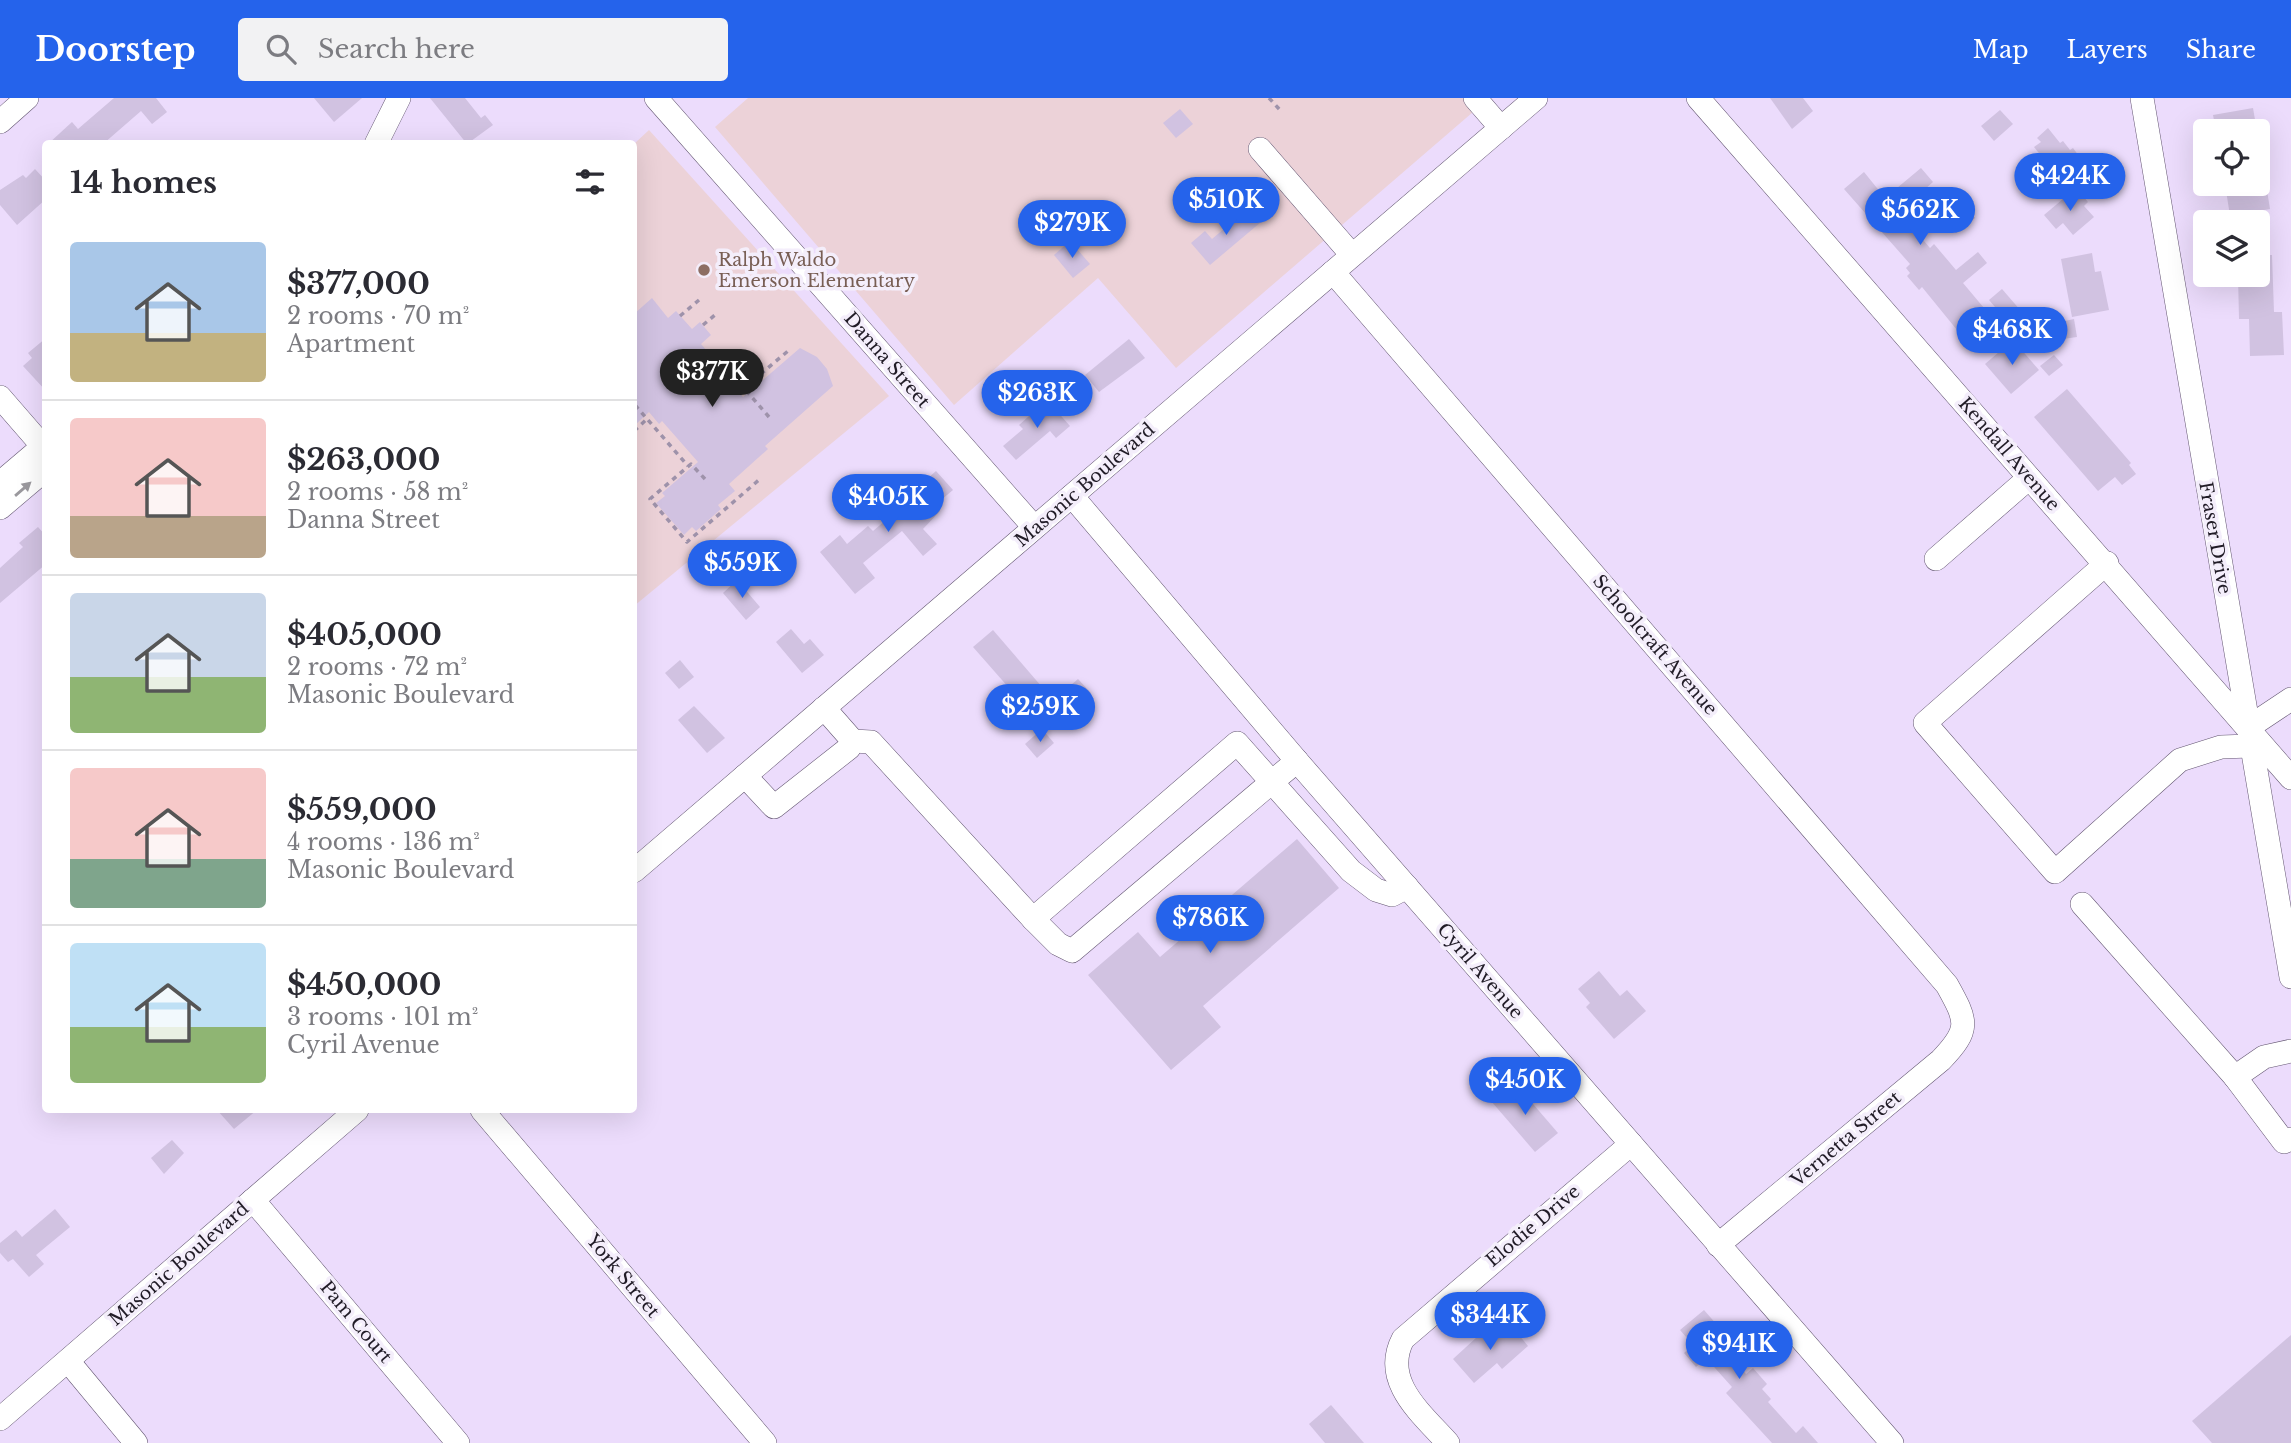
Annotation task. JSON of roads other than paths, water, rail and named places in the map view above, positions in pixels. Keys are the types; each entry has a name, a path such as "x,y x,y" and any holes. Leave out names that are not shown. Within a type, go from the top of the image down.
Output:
{"street":[{"path":"0,122 27,98"},
{"path":"378,140 399,98"},
{"name":"Danna Street","path":"656,98 1034,527"},
{"path":"1475,98 1501,128"},
{"name":"Masonic Boulevard","path":"637,868 1536,98"},
{"name":"Kendall Avenue","path":"1698,98 2029,478 2107,563 2249,737 2291,778"},
{"name":"Fraser Drive","path":"2142,98 2291,977"},
{"path":"1260,149 1352,256"},
{"name":"Schoolcraft Avenue","path":"1333,272 1947,985 1963,1012 1965,1025"},
{"path":"0,397 42,448"},
{"path":"0,483 42,454"},
{"path":"0,508 42,456"},
{"path":"1936,559 2029,478"},
{"name":"Cyril Avenue","path":"1072,496 1297,761 1892,1443"},
{"path":"2107,563 1925,723 2054,872 2180,760 2249,737 2291,699"},
{"path":"824,708 853,741 871,742 1033,919 1058,944 1072,951 1297,761"},
{"path":"745,776 774,807 839,756 853,741"},
{"path":"1033,919 1237,743 1351,871 1376,890 1392,895 1407,887"},
{"path":"2082,904 2235,1077 2284,1142 2291,1139"},
{"name":"Vernetta Street","path":"1718,1245 1941,1060 1961,1037 1965,1025"},
{"path":"2235,1077 2264,1058 2291,1051"},
{"name":"Masonic Boulevard","path":"0,1419 354,1113"},
{"name":"York Street","path":"485,1113 765,1443"},
{"name":"Elodie Drive","path":"1448,1443 1419,1411 1396,1375 1395,1360 1403,1339 1631,1144"},
{"name":"Pam Court","path":"253,1200 458,1443"},
{"path":"68,1361 136,1443"}],"place":[{"name":"Ralph Waldo Emerson Elementary","path":"704,270"}]}
